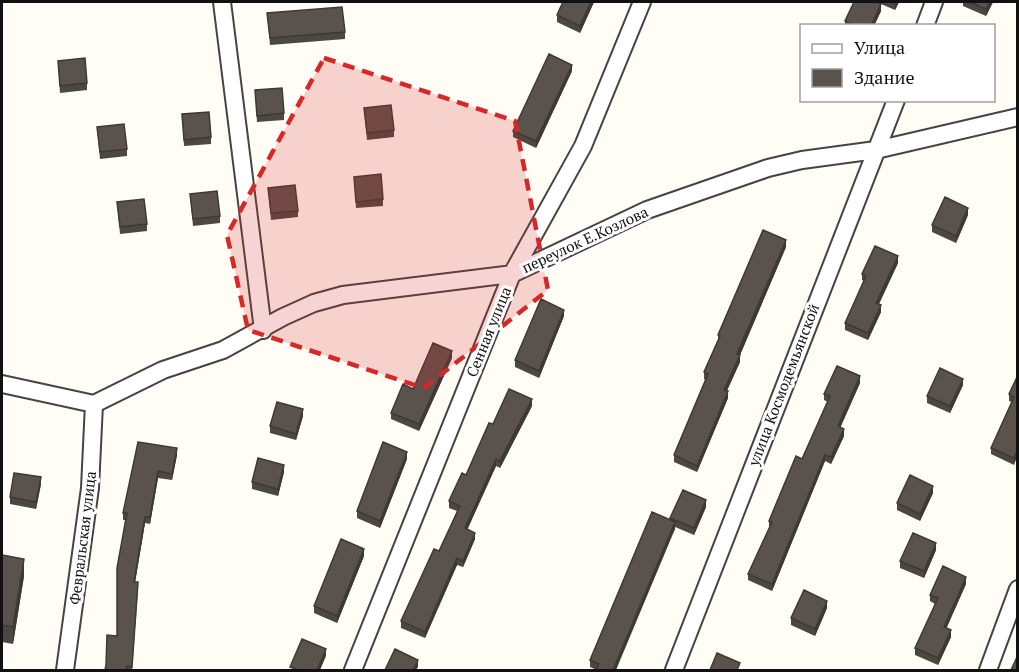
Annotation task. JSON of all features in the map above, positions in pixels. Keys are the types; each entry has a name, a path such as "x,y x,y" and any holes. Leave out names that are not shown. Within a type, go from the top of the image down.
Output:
{"street":[{"path":"222,2 263,330"},
{"name":"Сенная улица","path":"353,670 512,274 583,146 642,2"},
{"path":"926,24 934,2"},
{"name":"улица Космодемьянской","path":"674,670 895,102"},
{"name":"переулок Е.Козлова","path":"94,404 142,379 223,350 283,317 343,295 512,274 647,210 768,168 802,160 876,150 1017,117"},
{"path":"2,384 94,404"},
{"name":"Февральская улица","path":"65,670 90,488 94,404"},
{"path":"988,670 1017,589"}],"highlighted area":[{"path":"324,58 515,121 548,290 424,388 248,330 227,235"}],"building":[{"path":"563,2 591,2 580,26 557,15"},
{"path":"854,2 881,4 872,24 850,24 845,21"},
{"path":"969,2 990,2 986,9"},
{"path":"342,7 345,32 270,38 267,13"},
{"path":"549,54 572,65 536,141 513,131"},
{"path":"85,58 87,83 60,86 58,61"},
{"path":"282,88 284,113 257,116 255,90"},
{"path":"391,105 394,130 367,133 364,108"},
{"path":"209,112 211,137 184,140 182,114"},
{"path":"124,124 127,149 100,152 97,127"},
{"path":"381,174 383,199 356,202 354,177"},
{"path":"295,185 298,211 271,213 268,188"},
{"path":"217,191 220,216 193,219 190,194"},
{"path":"945,197 968,208 956,236 932,225"},
{"path":"144,199 147,224 120,227 117,202"},
{"path":"763,230 786,240 737,354 740,355 724,390 728,391 697,466 674,455 708,374 704,372 720,336 718,335"},
{"path":"875,246 898,256 876,303 881,305 868,333 845,323 866,276 862,274"},
{"path":"541,299 564,310 539,371 515,360"},
{"path":"433,343 452,351 419,424 391,413 403,384 413,389"},
{"path":"837,366 860,376 838,426 844,429 831,457 825,455 772,584 748,574 772,522 769,521 796,456 802,459 830,396 824,394"},
{"path":"940,368 963,379 950,406 927,396"},
{"path":"1017,377 1017,451 1014,458 991,448 1014,397 1009,394"},
{"path":"509,389 532,399 500,461 496,459 465,528 475,533 463,561 457,558 425,632 401,621 434,549 439,551 460,506 449,501 462,473 466,475 489,423 493,424"},
{"path":"277,402 303,409 296,434 270,426"},
{"path":"138,442 177,448 172,474 158,471 150,517 145,517 134,582 138,582 132,667 127,666 126,670 105,670 107,635 117,636 117,568 127,513 123,513"},
{"path":"383,442 407,452 380,521 357,511"},
{"path":"258,458 284,465 278,489 252,482"},
{"path":"14,473 41,477 36,502 10,497"},
{"path":"910,475 933,486 920,514 897,503"},
{"path":"683,490 706,500 694,528 670,518"},
{"path":"652,512 675,522 613,670 596,670 599,664 590,660"},
{"path":"913,533 936,543 924,571 900,561"},
{"path":"341,539 364,549 337,616 314,606"},
{"path":"2,555 24,559 13,627 2,625"},
{"path":"943,566 966,577 944,627 951,630 938,658 915,648 938,598 930,595"},
{"path":"804,590 827,601 815,629 791,618"},
{"path":"302,639 326,649 317,670 298,670 290,667"},
{"path":"395,649 418,660 413,670 385,670"},
{"path":"717,653 740,663 737,670 710,670"},
{"path":"1017,657 1017,670 1011,670"}]}
